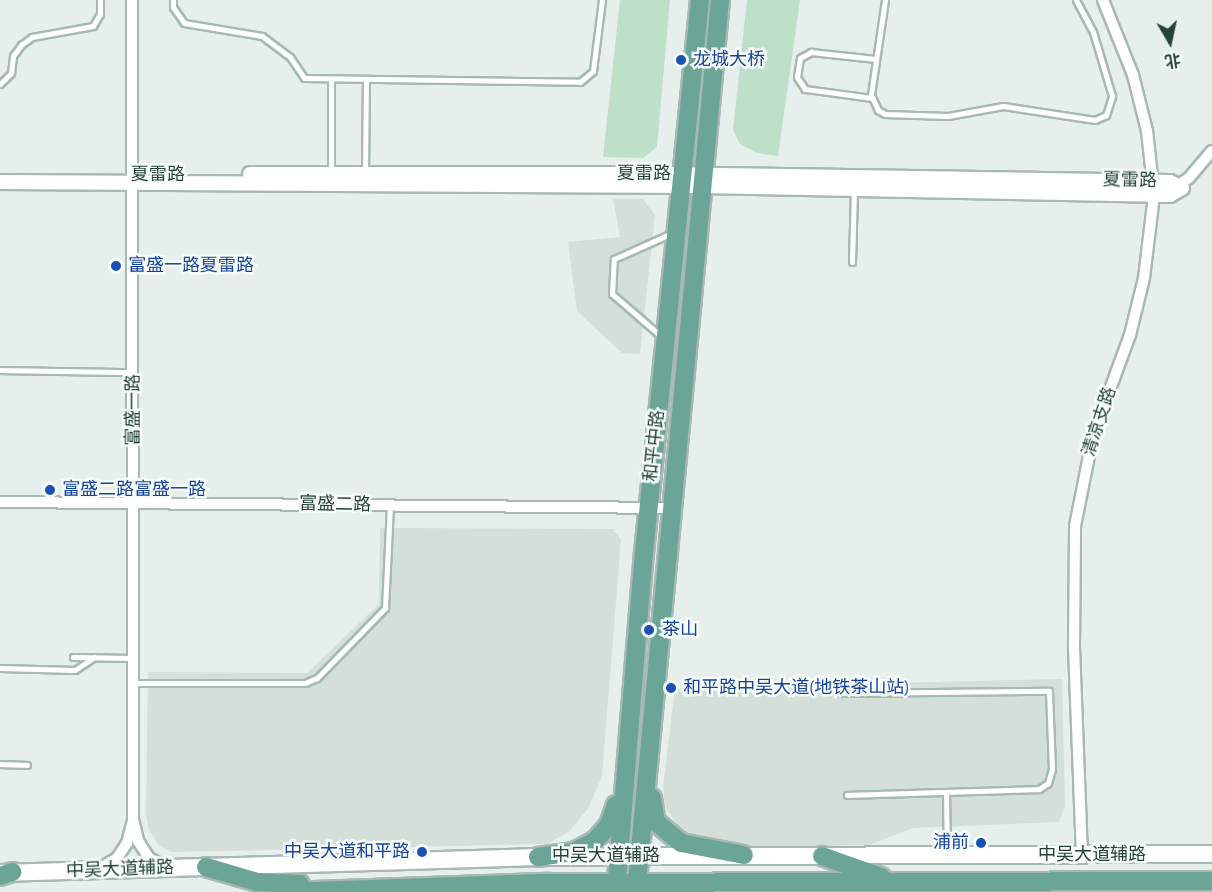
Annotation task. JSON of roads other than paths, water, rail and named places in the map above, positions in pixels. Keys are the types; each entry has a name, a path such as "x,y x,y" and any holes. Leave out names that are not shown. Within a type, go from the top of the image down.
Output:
{"main road":[{"name":"和平中路","path":"616,887 648,508 700,0"},
{"name":"和平中路","path":"637,887 701,180 720,0"},
{"path":"650,748 656,822 681,843 744,855"},
{"path":"538,857 574,852 595,841 609,825 623,784"},
{"name":"中吴大道辅路","path":"4,874 538,857 1212,854"},
{"path":"822,856 894,882"},
{"path":"501,884 578,857"},
{"path":"206,867 258,882 286,881 325,891"},
{"path":"1188,883 1212,873"},
{"path":"994,881 1010,886 1010,892"},
{"path":"285,892 549,883 637,887 994,881 1212,883"},
{"path":"834,892 931,882"},
{"path":"549,883 567,892"},
{"path":"1074,892 1179,891 1212,883"}],"street":[{"name":"富盛一路","path":"132,0 135,503 133,820"},
{"name":"清凉支路","path":"1083,856 1073,635 1075,526 1093,436 1130,335 1144,278 1153,188 1147,131 1133,75 1103,0"},
{"path":"1177,186 1189,178 1212,151"},
{"name":"夏雷路","path":"0,174 133,178 701,180 1153,188 1170,195 1182,188 1177,186"},
{"name":"夏雷路","path":"0,182 331,174 681,180"},
{"name":"夏雷路","path":"701,180 854,189 1153,188"},
{"name":"富盛二路","path":"0,502 671,508"},
{"path":"133,820 138,841 149,858 168,868"},
{"path":"96,870 122,851 133,820"}],"lane":[{"path":"0,84 11,73 13,56 21,45 32,37 93,26 100,14 100,0"},
{"path":"173,0 173,7 184,23 262,36 290,57 304,78 580,82 593,71 602,0"},
{"path":"885,0 872,98 878,110 885,114 948,116 1003,106 1079,121 1101,119 1110,107 1112,96 1093,32 1076,0"},
{"path":"872,98 805,89 797,77 800,58 811,52 876,59"},
{"path":"331,80 331,174"},
{"path":"364,174 366,80"},
{"path":"852,262 854,189"},
{"path":"665,340 615,300 612,294 614,259 676,232"},
{"path":"0,370 134,372"},
{"path":"134,683 306,683 317,678 386,608 390,506"},
{"path":"73,657 134,658"},
{"path":"0,668 75,670 94,657"},
{"path":"842,693 1049,691 1052,769 1048,783 1030,791 847,795"},
{"path":"0,764 27,765"},
{"path":"946,793 947,855"}],"place":[{"name":"龙城大桥","path":"681,60"},
{"name":"富盛一路夏雷路","path":"116,266"},
{"name":"富盛二路富盛一路","path":"50,490"},
{"name":"茶山","path":"649,630"},
{"name":"和平路中吴大道(地铁茶山站)","path":"671,688"},
{"name":"浦前","path":"981,843"},
{"name":"中吴大道和平路","path":"422,852"}]}
